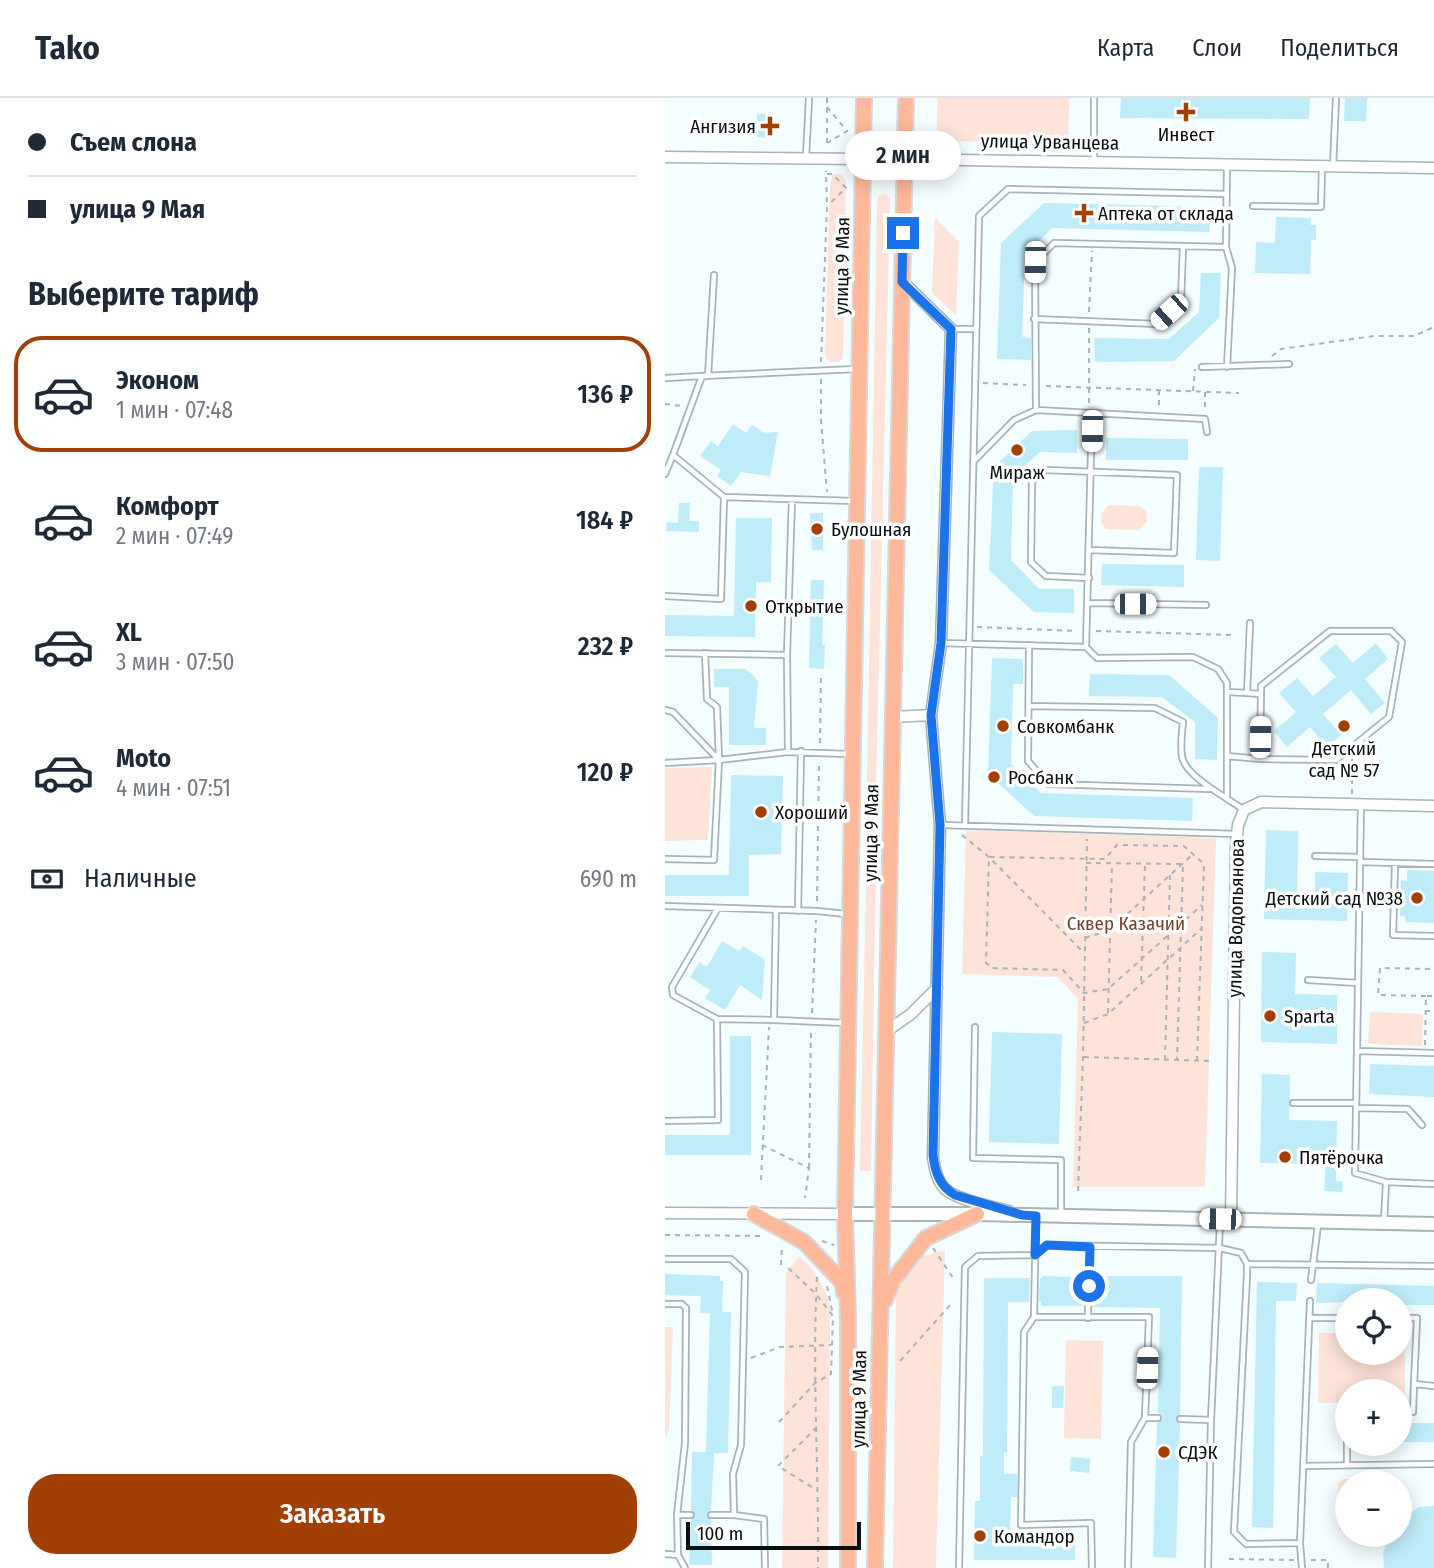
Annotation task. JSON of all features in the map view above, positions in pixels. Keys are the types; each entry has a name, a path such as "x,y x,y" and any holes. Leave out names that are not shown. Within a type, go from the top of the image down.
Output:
{"main road":[{"name":"улица 9 Мая","path":"848,1568 848,1320 845,1214 864,98"},
{"name":"улица 9 Мая","path":"875,1568 907,98"},
{"name":"улица Урванцева","path":"863,159 906,159"},
{"path":"754,1214 804,1242 843,1283 848,1320"},
{"path":"881,1311 893,1280 926,1238 977,1214"}],"street":[{"name":"улица Урванцева","path":"665,156 863,159"},
{"name":"улица Урванцева","path":"906,159 1434,168"},
{"path":"902,282 951,329 941,643 931,715 940,825 933,1155 935,1170 945,1189 955,1195 1022,1215"},
{"path":"893,718 931,715"},
{"path":"1244,810 1261,802 1434,806"},
{"name":"улица Водопьянова","path":"1226,1219 1237,834 1244,810"},
{"path":"887,1031 911,1014 937,988"},
{"path":"665,1213 977,1214 1434,1224"}],"lane":[{"path":"806,159 809,98"},
{"path":"1094,98 1094,162"},
{"path":"1333,167 1336,98"},
{"path":"1227,165 1226,247 1232,268 1227,367"},
{"path":"1253,206 1321,207 1322,167"},
{"path":"963,824 979,216 1008,189 1226,194"},
{"path":"1036,410 1035,262 1054,243 1226,247"},
{"path":"1034,319 1157,324 1181,301 1183,247"},
{"path":"665,474 705,376 714,275"},
{"path":"951,329 976,329"},
{"path":"1202,368 1289,364"},
{"path":"665,378 859,369"},
{"path":"973,461 1014,420 1036,410 1205,419 1207,432"},
{"path":"1092,414 1087,647 1097,658 1193,657 1218,669 1227,683 1227,797"},
{"path":"673,455 724,498 856,501"},
{"path":"1089,550 1174,553 1177,475 1045,470 1032,482 1031,562 1046,576 1089,578"},
{"path":"665,596 721,599 724,498"},
{"path":"788,752 787,654 792,499"},
{"path":"1088,603 1206,605"},
{"path":"1247,693 1250,623"},
{"path":"1227,756 1260,759 1336,760 1389,717 1402,642 1391,631 1330,631 1261,686 1260,759"},
{"path":"941,643 1087,647"},
{"path":"1029,645 1028,761 1048,784 1209,789 1227,797 1244,810"},
{"path":"665,653 787,654"},
{"path":"665,859 714,860 719,760 717,706 707,699 705,653"},
{"path":"1227,692 1261,694"},
{"path":"1029,706 1155,708 1183,722 1183,761 1209,789"},
{"path":"665,710 673,712 719,760"},
{"path":"665,763 801,751 852,754"},
{"path":"798,911 801,751"},
{"path":"1361,803 1355,1173 1386,1182 1434,1184"},
{"path":"940,825 1237,834"},
{"path":"1315,856 1395,864 1434,864"},
{"path":"1395,864 1393,935 1434,936"},
{"path":"665,906 817,911 849,915"},
{"path":"718,908 672,987 674,995 717,1019 848,1023"},
{"path":"772,1020 776,911"},
{"path":"1308,980 1358,983"},
{"path":"665,1121 718,1120 717,1019"},
{"path":"975,1027 973,1158 1061,1160 1061,1216"},
{"path":"1357,1051 1434,1053"},
{"path":"1293,1103 1408,1109 1422,1125"},
{"path":"1384,1223 1386,1182"},
{"path":"1036,1216 1034,1317 1024,1332 1021,1525 1091,1523 1092,1568"},
{"path":"1208,1568 1211,1420 1220,1248 1226,1219"},
{"path":"1311,1280 1319,1221"},
{"path":"959,1568 965,1267 978,1256 1035,1255 1047,1245 1220,1248 1241,1253 1247,1264 1234,1532 1245,1544 1300,1543"},
{"path":"1089,1286 1090,1247"},
{"path":"665,1259 731,1259 745,1272 741,1445 733,1474 734,1515"},
{"path":"1247,1264 1434,1266"},
{"path":"1302,1568 1300,1543 1310,1301"},
{"path":"665,1304 682,1304 686,1308 685,1443 677,1515 678,1555 685,1568"},
{"path":"1088,1306 1088,1318"},
{"path":"1034,1317 1149,1317 1145,1418 1131,1442 1128,1568"},
{"path":"1309,1318 1335,1318"},
{"path":"1412,1318 1417,1318 1412,1412"},
{"path":"1414,1384 1434,1386"},
{"path":"1145,1418 1158,1418"},
{"path":"1180,1419 1211,1420"},
{"path":"1347,1456 1347,1464"},
{"path":"1304,1466 1434,1464"},
{"path":"677,1515 691,1515"},
{"path":"711,1515 764,1519 765,1568"},
{"path":"665,1554 678,1555"}],"path":[{"path":"827,98 827,147"},
{"path":"827,107 847,131 827,143"},
{"path":"827,206 846,188 832,174 826,173 821,420 827,500"},
{"path":"1261,367 1281,349 1374,336 1414,336 1434,327"},
{"path":"1193,392 1193,370 1202,368"},
{"path":"975,382 1239,393"},
{"path":"1159,390 1159,416"},
{"path":"1205,393 1205,419"},
{"path":"665,404 681,406"},
{"path":"969,627 1232,635"},
{"path":"805,1198 809,1168 811,1021 817,911 821,675"},
{"path":"1348,751 1352,756 1352,792"},
{"path":"963,824 960,833 989,857 1083,952"},
{"path":"1078,1191 1088,829"},
{"path":"1086,861 1105,859 1117,845 1184,846 1204,864 1197,1061"},
{"path":"1084,939 1110,930 1193,854"},
{"path":"989,857 1183,864"},
{"path":"989,857 986,963 992,968 1063,970 1084,993"},
{"path":"1108,1014 1112,862"},
{"path":"1141,984 1145,863"},
{"path":"1177,1060 1183,864"},
{"path":"1165,1060 1170,875"},
{"path":"1084,993 1108,989 1202,905"},
{"path":"1083,1023 1108,1014 1202,928"},
{"path":"1434,968 1380,968 1378,995 1434,996"},
{"path":"1425,1053 1426,996"},
{"path":"1425,1011 1434,1010"},
{"path":"761,1180 772,1020"},
{"path":"1083,1057 1211,1061"},
{"path":"762,1145 809,1168"},
{"path":"665,1235 769,1236"},
{"path":"781,1265 782,1240"},
{"path":"932,1246 953,1278"},
{"path":"786,1266 816,1294 833,1316"},
{"path":"818,1269 815,1383 819,1492 818,1568"},
{"path":"779,1422 815,1383 831,1374 833,1316 827,1285"},
{"path":"900,1362 952,1303"},
{"path":"743,1362 780,1347 832,1345"},
{"path":"817,1427 778,1466 819,1492"},
{"path":"1229,1559 1328,1560 1328,1568"}],"green space":[{"path":"937,98 1069,98 1068,143 937,141"},
{"path":"833,174 841,174 846,181 843,358 839,362 830,362 825,357 830,183"},
{"path":"886,194 890,199 890,206 876,786 869,790 877,202 879,196"},
{"path":"935,217 959,242 956,315 932,293"},
{"path":"1109,505 1139,506 1146,511 1147,521 1139,530 1106,529 1101,522 1102,513"},
{"path":"712,767 708,840 665,841 665,768"},
{"path":"870,791 877,795 871,1171 860,1171 868,795"},
{"name":"Сквер Казачий","path":"966,830 1216,838 1205,1187 1073,1187 1078,999 1058,977 962,974"},
{"path":"1370,1012 1423,1014 1422,1046 1368,1044"},
{"path":"945,1250 936,1568 893,1568 896,1287 922,1256"},
{"path":"800,1256 818,1278 830,1305 828,1568 782,1568 786,1272"},
{"path":"665,1327 673,1327 669,1429 665,1439"},
{"path":"1319,1333 1335,1333 1335,1365 1405,1365 1405,1379 1335,1379 1335,1403 1318,1403"},
{"path":"1066,1340 1103,1341 1101,1439 1064,1438"}],"building":[{"path":"1121,98 1310,98 1309,119 1120,118"},
{"path":"1345,98 1367,98 1366,121 1344,121"},
{"path":"757,114 773,114 773,138 757,137"},
{"path":"1044,203 1210,207 1209,232 1052,228 1025,255 1022,337 1031,338 1031,360 997,359 1001,243"},
{"path":"1276,217 1311,218 1311,225 1316,225 1316,240 1311,240 1310,274 1255,273 1256,242 1275,243"},
{"path":"1201,273 1221,273 1219,318 1174,361 1095,362 1094,338 1169,339 1199,312"},
{"path":"733,424 746,433 752,425 765,433 778,432 770,476 741,472 731,486 717,476 721,470 700,456 711,441 718,446"},
{"path":"1077,430 1077,453 1040,452 1013,476 1011,560 1039,589 1074,589 1074,613 1034,612 989,570 994,467 1032,431"},
{"path":"1106,438 1188,439 1188,460 1106,460"},
{"path":"1199,467 1223,467 1220,561 1196,560"},
{"path":"679,503 690,503 689,521 699,521 699,532 666,531 667,522 678,523"},
{"path":"810,513 823,513 823,550 812,550"},
{"path":"736,518 772,518 771,582 756,582 755,637 665,636 665,615 734,616"},
{"path":"1102,564 1184,565 1184,587 1101,585"},
{"path":"811,580 824,580 824,669 809,668"},
{"path":"1376,643 1388,659 1365,679 1385,703 1371,714 1351,690 1323,714 1341,735 1327,747 1310,727 1287,747 1274,731 1296,712 1279,693 1297,678 1313,696 1336,677 1319,658 1336,644 1353,663"},
{"path":"992,658 1023,659 1023,684 1013,684 1011,764 1041,793 1193,798 1192,821 1034,816 988,774"},
{"path":"714,669 745,669 758,682 754,728 766,728 766,745 729,745 729,687 714,687"},
{"path":"1090,674 1169,675 1218,718 1217,760 1195,759 1195,722 1162,697 1089,696"},
{"path":"731,775 783,776 781,854 749,855 749,896 665,896 665,875 729,875"},
{"path":"1266,830 1298,831 1297,893 1315,894 1315,872 1348,873 1347,921 1264,919"},
{"name":"Детский сад №38","path":"1407,870 1434,871 1434,923 1405,922 1405,916 1400,916 1401,880 1407,881"},
{"path":"722,941 739,951 743,946 765,960 762,1000 740,985 725,1010 705,998 710,990 690,977 699,962 707,967"},
{"path":"1262,952 1296,953 1295,994 1337,995 1337,1044 1261,1042"},
{"path":"992,1032 1062,1034 1059,1144 989,1142"},
{"path":"730,1036 751,1036 751,1155 665,1155 665,1135 730,1135"},
{"path":"1370,1064 1434,1066 1434,1097 1369,1094"},
{"path":"1262,1074 1290,1075 1289,1120 1337,1121 1336,1181 1343,1182 1342,1192 1324,1191 1326,1164 1260,1163"},
{"path":"665,1274 720,1276 720,1281 723,1281 722,1312 731,1312 728,1453 714,1453 711,1510 706,1514 711,1520 712,1565 689,1565 691,1520 696,1516 691,1510 692,1452 706,1452 710,1313 700,1313 701,1296 665,1295"},
{"path":"1042,1276 1084,1277 1085,1288 1090,1291 1093,1288 1094,1276 1182,1276 1180,1414 1175,1420 1180,1424 1176,1558 1153,1557 1157,1423 1163,1419 1158,1413 1160,1308 1093,1307 1089,1301 1083,1306 1041,1306 1039,1302"},
{"path":"984,1278 1030,1278 1029,1302 1008,1302 1007,1452 1004,1452 1004,1474 1017,1474 1017,1497 1011,1497 1010,1537 1075,1537 1075,1560 974,1560 975,1501 980,1501 980,1456 983,1456"},
{"path":"1257,1282 1297,1283 1296,1301 1276,1301 1273,1528 1252,1527"},
{"path":"1317,1283 1434,1286 1434,1305 1412,1305 1412,1288 1335,1288 1335,1302 1316,1303"},
{"path":"1052,1386 1064,1386 1063,1408 1052,1408"},
{"path":"1412,1423 1434,1423 1434,1442 1412,1442"},
{"path":"1071,1457 1090,1459 1089,1473 1070,1471"},
{"path":"1434,1506 1434,1568 1384,1568 1385,1547 1412,1547 1412,1512 1419,1507"}],"place":[{"name":"Инвест","path":"1186,112"},
{"name":"Ангизия","path":"770,126"},
{"name":"Аптека от склада","path":"1084,213"},
{"name":"Мираж","path":"1017,450"},
{"name":"Булошная","path":"817,529"},
{"name":"Открытие","path":"751,606"},
{"name":"Совкомбанк","path":"1003,726"},
{"name":"Детский сад № 57","path":"1344,726"},
{"name":"Росбанк","path":"994,777"},
{"name":"Хороший","path":"761,812"},
{"name":"Детский сад №38","path":"1417,898"},
{"name":"Sparta","path":"1270,1016"},
{"name":"Пятёрочка","path":"1285,1157"},
{"name":"СДЭК","path":"1164,1452"},
{"name":"Командор","path":"980,1536"}],"route":[{"path":"903,233 902,282 951,329 941,643 931,715 940,825 933,1155 935,1170 945,1189 955,1195 1022,1215 1036,1216 1035,1255 1047,1245 1090,1247 1089,1286"}]}
